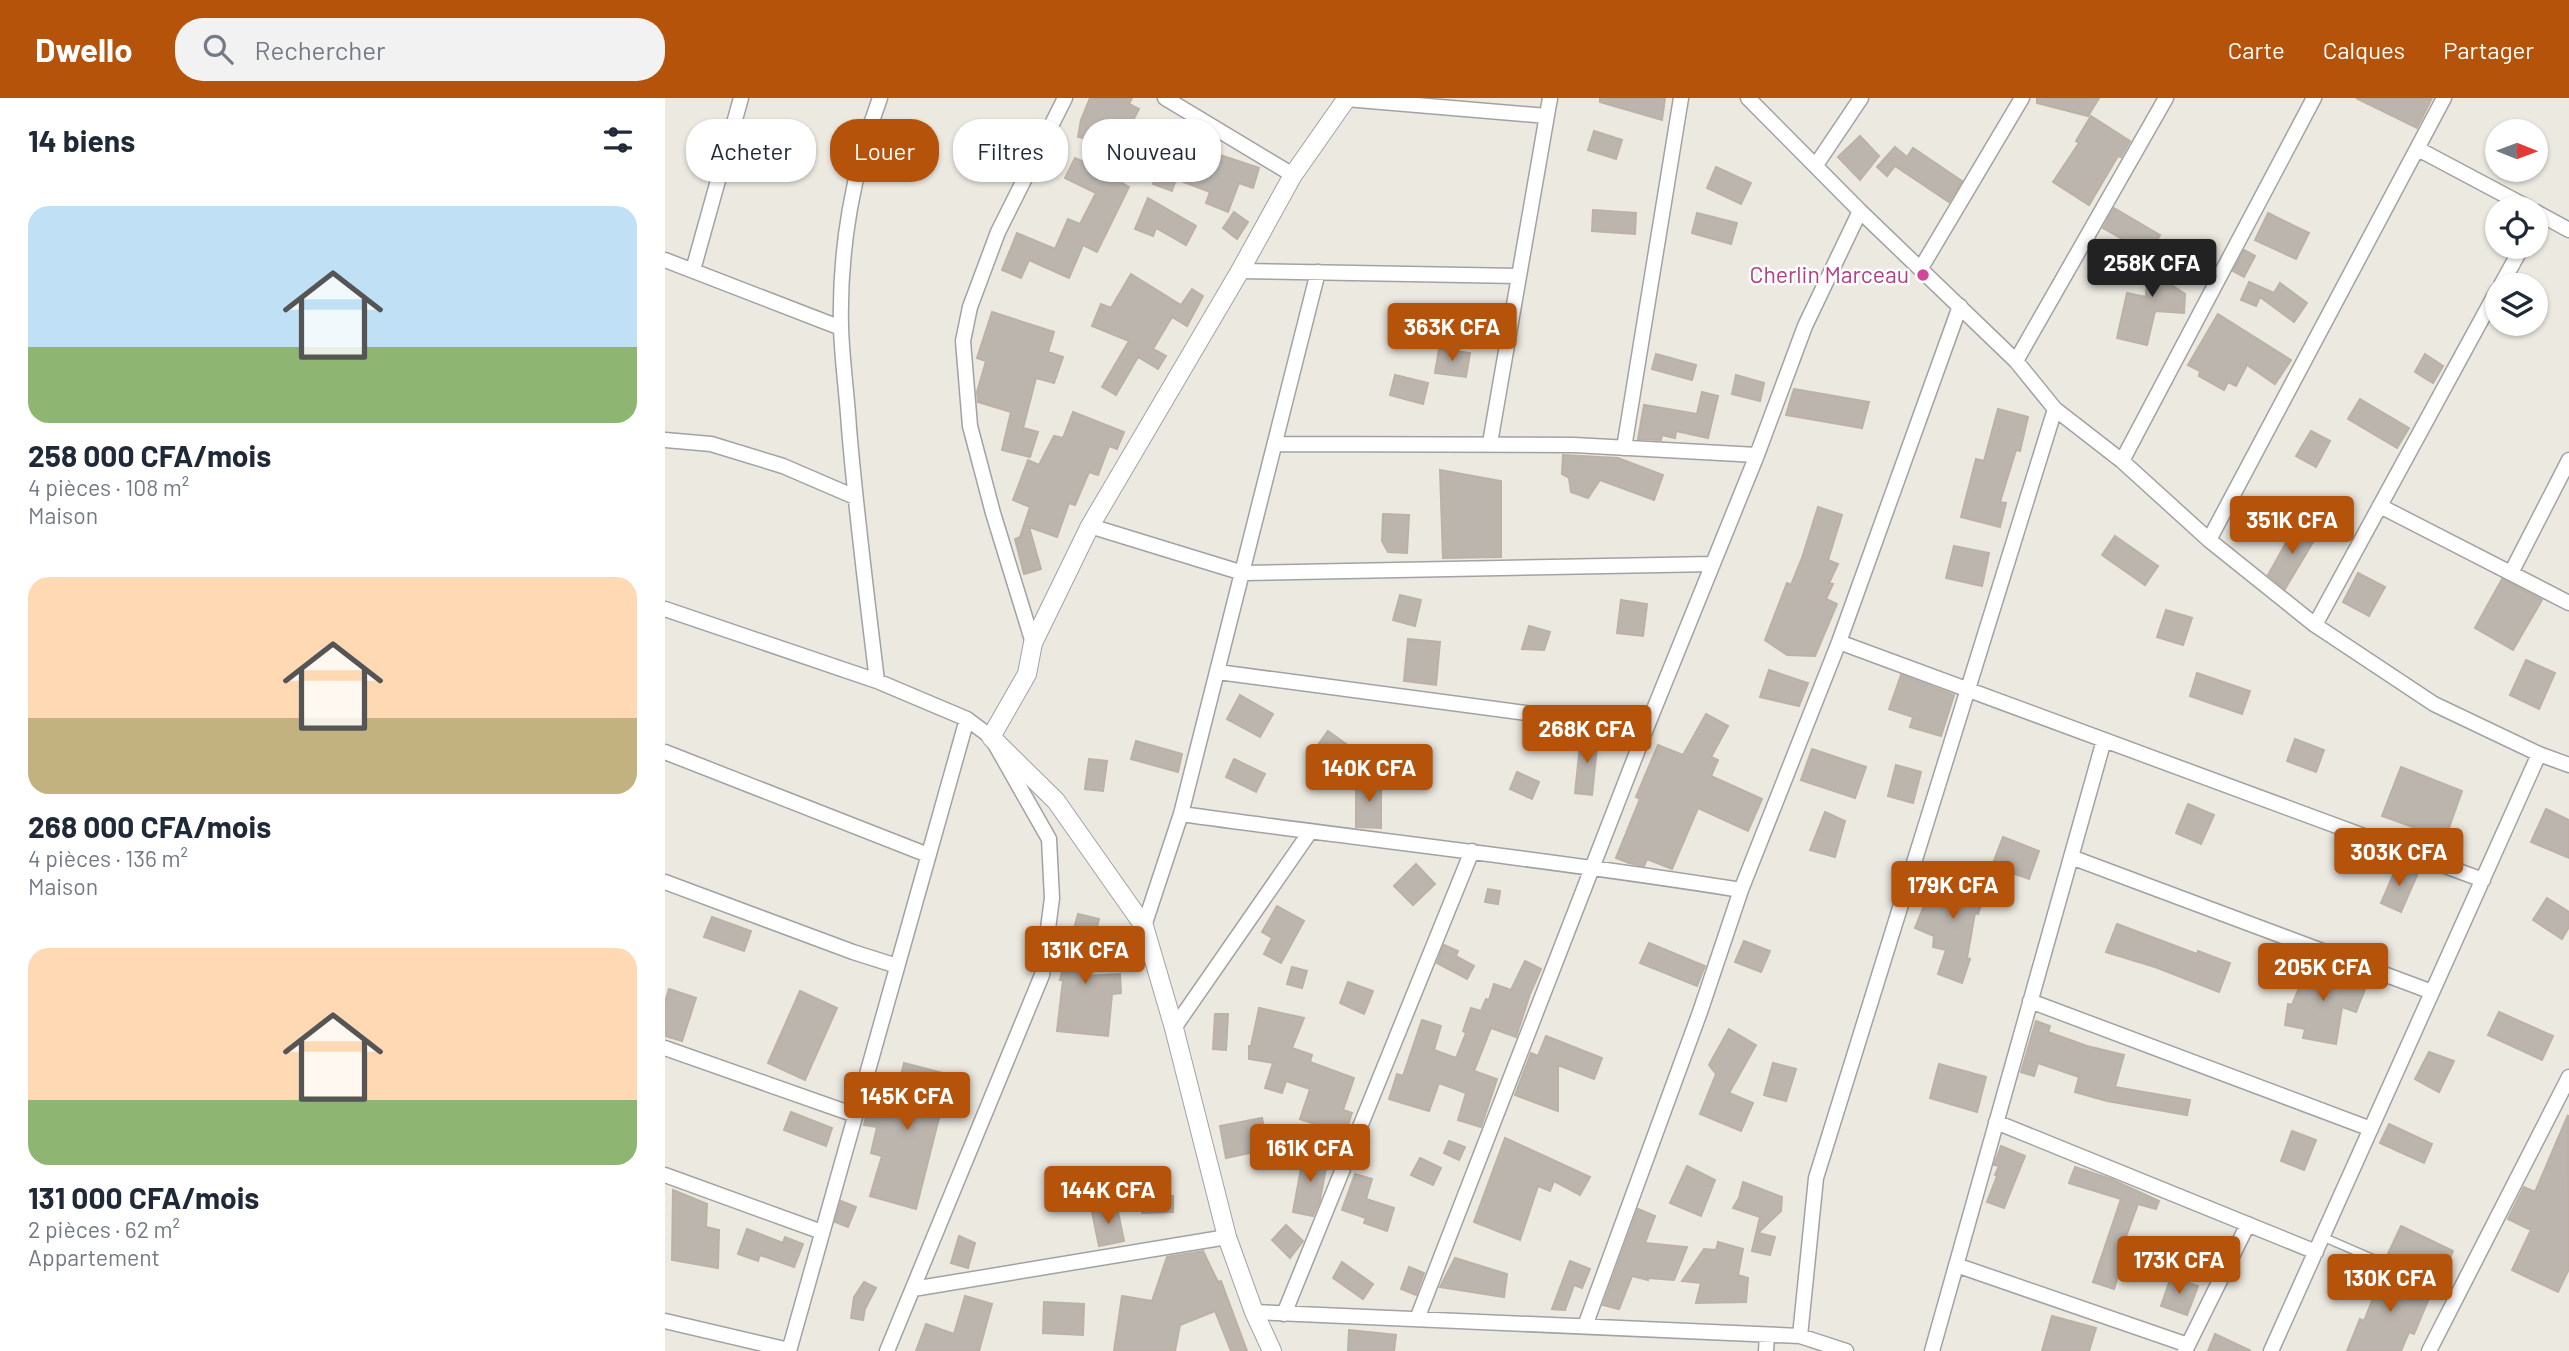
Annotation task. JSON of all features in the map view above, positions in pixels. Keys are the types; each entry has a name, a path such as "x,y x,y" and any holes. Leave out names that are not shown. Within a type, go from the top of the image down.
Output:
{"street":[{"path":"693,270 741,98"},
{"path":"877,681 855,497 841,328 843,266 853,195 862,152 880,98"},
{"path":"1033,643 993,513 970,426 963,341 970,307 998,232 1065,98"},
{"path":"1165,98 1293,175"},
{"path":"991,737 1027,674 1033,643 1090,526 1240,271 1293,175 1346,98 1547,116"},
{"path":"1490,443 1550,98"},
{"path":"1625,448 1681,98"},
{"path":"1748,98 1860,211 2016,360 2055,409 2122,461 2209,540 2315,625 2434,704 2539,754 2569,765"},
{"path":"1816,165 1860,98"},
{"path":"1921,268 2022,98"},
{"path":"2016,360 2166,98"},
{"path":"2122,461 2314,98"},
{"path":"2209,540 2444,98"},
{"path":"2418,149 2503,196"},
{"path":"1417,1319 1646,729 1757,455 1805,326 1860,211"},
{"path":"2548,220 2569,230"},
{"path":"665,260 841,328"},
{"path":"1240,271 1519,276"},
{"path":"1144,926 1181,814 1318,272"},
{"path":"1585,1326 1700,1012 1741,890 1839,642 1960,306"},
{"path":"2315,625 2485,313"},
{"path":"1800,1336 1816,1178 2055,409"},
{"path":"665,440 711,444 783,466 855,497"},
{"path":"1276,444 1490,443 1757,455"},
{"path":"2511,573 2569,460"},
{"path":"2380,506 2569,603"},
{"path":"1090,526 1243,573 1713,564"},
{"path":"665,609 877,681 967,719 991,737 1056,801 1144,926 1174,1028 1227,1237 1254,1312 1272,1351"},
{"path":"1839,642 2483,880"},
{"path":"1218,672 1646,729"},
{"path":"665,1321 789,1350 967,719"},
{"path":"887,1351 1042,975 1052,898 1049,839 991,737"},
{"path":"1932,1351 2104,740"},
{"path":"665,752 928,855"},
{"path":"2271,1351 2539,754"},
{"path":"1181,814 1472,850 1741,890"},
{"path":"1174,1028 1310,832"},
{"path":"1284,1314 1472,850"},
{"path":"2071,857 2433,992"},
{"path":"665,882 897,966"},
{"path":"2031,1001 2371,1129"},
{"path":"665,1048 855,1115"},
{"path":"2429,1351 2569,1077"},
{"path":"1996,1122 2316,1251"},
{"path":"665,1175 822,1232"},
{"path":"1956,1265 2186,1348 2248,1224"},
{"path":"913,1289 1227,1237"},
{"path":"1254,1312 1800,1336 1846,1351"},
{"path":"1766,1351 1767,1335"}],"lane":[{"path":"2323,1237 2458,1295"}],"building":[{"path":"1090,98 1132,98 1129,104 1139,109 1134,119 1082,119 1082,138 1078,137 1081,120"},
{"path":"1600,98 1665,98 1662,120 1600,102"},
{"path":"2037,98 2099,98 2088,116 2037,103"},
{"path":"2356,98 2432,98 2417,128"},
{"path":"2091,116 2130,141 2089,205 2053,182 2079,143 2076,141"},
{"path":"1594,131 1622,140 1616,159 1588,150"},
{"path":"1860,136 1879,156 1860,180 1838,157"},
{"path":"1895,147 1907,157 1913,148 1962,181 1949,202 1895,166 1887,176 1877,167"},
{"path":"1221,155 1259,168 1253,188 1239,183 1228,212 1206,203 1210,192 1184,182 1221,182"},
{"path":"1075,158 1082,161 1082,182 1123,182 1129,187 1097,252 1083,245 1069,278 1029,260 1021,278 1002,270 1017,233 1055,249 1068,219 1080,224 1096,193 1068,179 1068,172"},
{"path":"1716,167 1751,183 1741,204 1707,188"},
{"path":"1154,182 1175,182 1172,191 1153,184"},
{"path":"1148,198 1196,226 1186,245 1156,228 1153,236 1135,229"},
{"path":"2114,208 2160,235 2149,254 2103,228"},
{"path":"1593,210 1636,213 1635,234 1592,231"},
{"path":"1234,212 1248,222 1237,239 1223,228"},
{"path":"1697,213 1737,223 1731,244 1692,233"},
{"path":"2268,213 2309,233 2296,259 2255,240"},
{"path":"2244,250 2255,256 2244,277 2233,271"},
{"path":"2142,253 2188,258 2187,276 2167,267 2161,278 2185,294 2184,313 2155,311 2147,345 2117,338 2127,293 2146,297 2148,259 2142,256"},
{"path":"1131,274 1181,305 1192,289 1203,296 1187,326 1172,317 1153,349 1166,356 1158,369 1138,357 1116,395 1102,387 1129,341 1092,326 1101,304 1111,308"},
{"path":"2249,282 2274,293 2280,283 2307,303 2294,322 2260,297 2256,306 2241,300"},
{"path":"992,312 1054,332 1048,352 1063,357 1054,383 1036,378 1023,428 1038,432 1030,457 1002,450 1011,412 978,402 977,392 986,361 977,358"},
{"path":"2218,314 2291,360 2275,384 2247,365 2236,386 2228,382 2224,390 2199,376 2200,371 2188,365"},
{"path":"1439,349 1470,353 1466,377 1435,373"},
{"path":"1656,354 1696,365 1692,380 1652,369"},
{"path":"2425,354 2443,366 2433,383 2415,372"},
{"path":"1395,375 1428,383 1423,404 1390,395"},
{"path":"1736,375 1764,383 1760,401 1732,394"},
{"path":"1794,389 1869,402 1862,428 1786,415"},
{"path":"1702,392 1718,396 1708,438 1676,431 1675,438 1662,435 1661,440 1638,439 1644,405 1697,414"},
{"path":"2360,399 2409,428 2397,448 2348,419"},
{"path":"1998,409 2028,417 2020,451 2016,450 2000,502 2006,503 2000,527 1961,517 1976,459 1984,461"},
{"path":"1073,412 1124,432 1117,449 1109,446 1098,475 1089,472 1075,505 1069,503 1057,537 1029,527 1041,569 1024,574 1015,539 1020,537 1030,507 1013,500 1028,460 1039,465 1054,436 1063,438"},
{"path":"2311,431 2330,441 2316,467 2296,456"},
{"path":"1563,455 1618,458 1663,475 1654,500 1600,480 1588,498 1571,492 1569,478 1562,474"},
{"path":"1440,470 1501,481 1501,557 1443,558"},
{"path":"1818,507 1842,515 1828,560 1838,564 1829,583 1833,584 1826,599 1837,604 1815,656 1787,655 1765,640 1787,583 1791,585 1802,558"},
{"path":"1383,514 1409,515 1407,553 1388,552 1382,541"},
{"path":"2296,525 2316,537 2285,589 2268,575"},
{"path":"2115,536 2158,566 2145,585 2102,555"},
{"path":"1954,546 1989,553 1982,586 1946,578"},
{"path":"2358,573 2385,587 2369,616 2343,602"},
{"path":"2502,579 2542,600 2513,650 2475,628"},
{"path":"1400,595 1421,600 1415,626 1393,620"},
{"path":"1621,600 1647,604 1643,636 1617,633"},
{"path":"2166,610 2192,618 2183,645 2157,637"},
{"path":"1529,626 1550,632 1544,650 1522,649"},
{"path":"1408,639 1440,642 1436,685 1404,681"},
{"path":"2526,660 2555,673 2539,709 2510,695"},
{"path":"1769,670 1808,683 1799,706 1760,697"},
{"path":"2197,673 2250,691 2242,714 2190,696"},
{"path":"1901,675 1954,695 1941,736 1910,727 1913,717 1889,709"},
{"path":"1240,695 1273,714 1260,737 1227,719"},
{"path":"1706,714 1728,726 1711,757 1718,760 1711,776 1762,799 1748,831 1698,808 1672,869 1647,859 1644,866 1616,858 1640,799 1636,797 1658,745 1683,755"},
{"path":"1328,731 1346,744 1325,773 1307,760"},
{"path":"1581,736 1598,737 1592,795 1575,793"},
{"path":"2295,739 2324,750 2316,772 2287,761"},
{"path":"1136,741 1182,754 1178,772 1131,759"},
{"path":"1812,749 1866,767 1855,798 1801,780"},
{"path":"1089,759 1107,761 1103,791 1085,789"},
{"path":"1234,759 1265,774 1256,792 1226,777"},
{"path":"1896,765 1921,772 1913,803 1888,796"},
{"path":"2401,767 2462,791 2445,839 2382,816"},
{"path":"1517,772 1539,782 1532,799 1510,789"},
{"path":"1356,781 1381,781 1381,828 1356,827"},
{"path":"2188,804 2214,815 2201,844 2176,833"},
{"path":"2546,809 2569,820 2569,858 2531,842"},
{"path":"1825,812 1845,821 1835,857 1810,850"},
{"path":"2003,837 2039,851 2029,879 1992,866"},
{"path":"1416,864 1435,884 1413,905 1394,886"},
{"path":"2398,864 2418,873 2401,912 2381,903"},
{"path":"1943,870 1988,885 1978,914 1975,913 1967,958 1970,959 1962,983 1938,974 1946,950 1933,947 1934,936 1915,928 1927,898 1932,900"},
{"path":"1488,889 1500,891 1498,904 1485,902"},
{"path":"2547,898 2569,912 2569,927 2562,939 2533,920"},
{"path":"1277,906 1304,921 1281,963 1264,954 1272,938 1262,932"},
{"path":"1078,914 1099,919 1084,976 1120,974 1121,993 1112,994 1108,1036 1057,1031 1063,980 1060,980"},
{"path":"712,917 751,931 744,951 704,937"},
{"path":"2117,924 2197,954 2198,951 2230,963 2219,992 2155,967 2106,952"},
{"path":"1744,941 1770,951 1761,972 1735,962"},
{"path":"1649,943 1705,966 1697,986 1640,963"},
{"path":"1444,945 1458,951 1456,956 1474,966 1467,979 1437,963"},
{"path":"1525,961 1541,969 1516,1037 1491,1028 1474,1071 1497,1079 1481,1127 1458,1120 1466,1093 1439,1083 1429,1111 1389,1099 1397,1074 1403,1076 1422,1020 1441,1026 1434,1050 1456,1058 1466,1033 1463,1031 1471,1008 1481,1011 1486,999 1489,1000 1494,984 1511,990"},
{"path":"2310,961 2367,984 2356,1012 2342,1007 2336,1044 2303,1038 2305,1029 2285,1025 2288,1004 2292,1005"},
{"path":"1292,967 1307,971 1302,988 1287,984"},
{"path":"1348,982 1373,991 1364,1014 1340,1003"},
{"path":"669,989 696,998 682,1041 665,1036 665,1002"},
{"path":"800,991 837,1008 805,1080 768,1063"},
{"path":"1259,1008 1304,1018 1292,1048 1312,1055 1310,1062 1354,1078 1343,1110 1352,1113 1345,1134 1300,1119 1310,1089 1286,1081 1282,1093 1265,1088 1273,1063 1249,1059 1249,1046"},
{"path":"2499,1012 2553,1036 2542,1060 2488,1035"},
{"path":"1215,1014 1228,1014 1226,1050 1213,1049"},
{"path":"2036,1021 2050,1026 2048,1032 2087,1046 2124,1055 2115,1087 2190,1100 2187,1115 2107,1101 2075,1092 2079,1077 2038,1063 2034,1076 2021,1072"},
{"path":"1729,1029 1756,1045 1729,1093 1753,1103 1741,1131 1700,1114 1716,1074 1709,1065"},
{"path":"1546,1036 1602,1058 1594,1079 1558,1065 1558,1111 1515,1095 1531,1053 1538,1056"},
{"path":"2429,1052 2454,1061 2439,1092 2415,1079"},
{"path":"904,1063 958,1077 952,1100 944,1098 916,1209 870,1196 882,1156 871,1153 877,1127 864,1125 873,1092 895,1099"},
{"path":"1773,1063 1796,1069 1786,1101 1764,1095"},
{"path":"1939,1064 1986,1077 1977,1112 1930,1098"},
{"path":"791,1112 832,1128 826,1146 784,1130"},
{"path":"2568,1115 2569,1269 2558,1292 2512,1270 2531,1230 2508,1219 2524,1187 2535,1192"},
{"path":"1262,1118 1268,1149 1226,1158 1220,1126"},
{"path":"2389,1124 2432,1144 2424,1163 2380,1143"},
{"path":"2292,1131 2316,1140 2304,1170 2281,1161"},
{"path":"1505,1138 1590,1177 1580,1195 1554,1181 1550,1191 1538,1186 1520,1240 1474,1222"},
{"path":"1449,1141 1465,1147 1459,1160 1444,1153"},
{"path":"2001,1146 2025,1156 2004,1208 1987,1202 1997,1176 1995,1175 1999,1166 1994,1165"},
{"path":"1304,1152 1328,1157 1320,1200 1313,1216 1293,1212"},
{"path":"1420,1158 1441,1168 1433,1185 1411,1175"},
{"path":"1687,1166 1715,1180 1701,1216 1670,1203"},
{"path":"2075,1167 2111,1179 2159,1201 2156,1209 2138,1204 2120,1253 2125,1254 2114,1289 2093,1282 2121,1199 2069,1183"},
{"path":"1355,1174 1372,1179 1366,1199 1394,1208 1387,1231 1364,1223 1366,1218 1342,1210"},
{"path":"1743,1182 1782,1197 1781,1211 1758,1233 1775,1237 1770,1255 1752,1251 1760,1217 1733,1208"},
{"path":"673,1190 707,1204 706,1227 719,1230 718,1268 672,1260"},
{"path":"1173,1196 1173,1212 1142,1213 1141,1197"},
{"path":"841,1201 856,1207 848,1227 835,1222"},
{"path":"1117,1207 1124,1241 1099,1246 1092,1212"},
{"path":"1638,1209 1655,1216 1645,1243 1687,1247 1674,1280 1648,1280 1632,1276 1619,1309 1603,1305"},
{"path":"1286,1225 1303,1241 1290,1258 1272,1240"},
{"path":"2401,1226 2453,1251 2439,1281 2386,1258"},
{"path":"747,1229 783,1243 785,1237 803,1244 794,1267 760,1255 758,1261 738,1254"},
{"path":"959,1236 975,1243 968,1268 951,1263"},
{"path":"1718,1242 1743,1249 1738,1275 1748,1278 1746,1302 1696,1303 1701,1283 1682,1281 1704,1249 1716,1250"},
{"path":"1203,1251 1218,1282 1221,1281 1247,1351 1231,1351 1215,1311 1180,1325 1175,1351 1114,1351 1122,1296 1152,1301 1167,1257"},
{"path":"1455,1258 1507,1274 1504,1297 1440,1287"},
{"path":"1570,1261 1590,1269 1582,1288 1574,1285 1565,1310 1552,1309"},
{"path":"1342,1262 1373,1284 1363,1299 1333,1278"},
{"path":"1409,1267 1424,1273 1416,1295 1401,1289"},
{"path":"2378,1268 2432,1291 2414,1334 2409,1332 2401,1351 2347,1351 2360,1319 2364,1321 2373,1298 2367,1295"},
{"path":"2171,1277 2198,1286 2187,1315 2161,1306"},
{"path":"864,1282 876,1288 865,1309 863,1320 851,1318 854,1297"},
{"path":"965,1296 992,1304 979,1351 916,1351 926,1324 954,1334"},
{"path":"1044,1302 1084,1304 1083,1335 1043,1333"},
{"path":"2052,1316 2096,1328 2089,1351 2042,1351"},
{"path":"1349,1330 1396,1335 1394,1351 1348,1351"},
{"path":"2215,1334 2251,1351 2208,1351"}],"place":[{"name":"Cherlin Marceau","path":"1923,275"}]}
